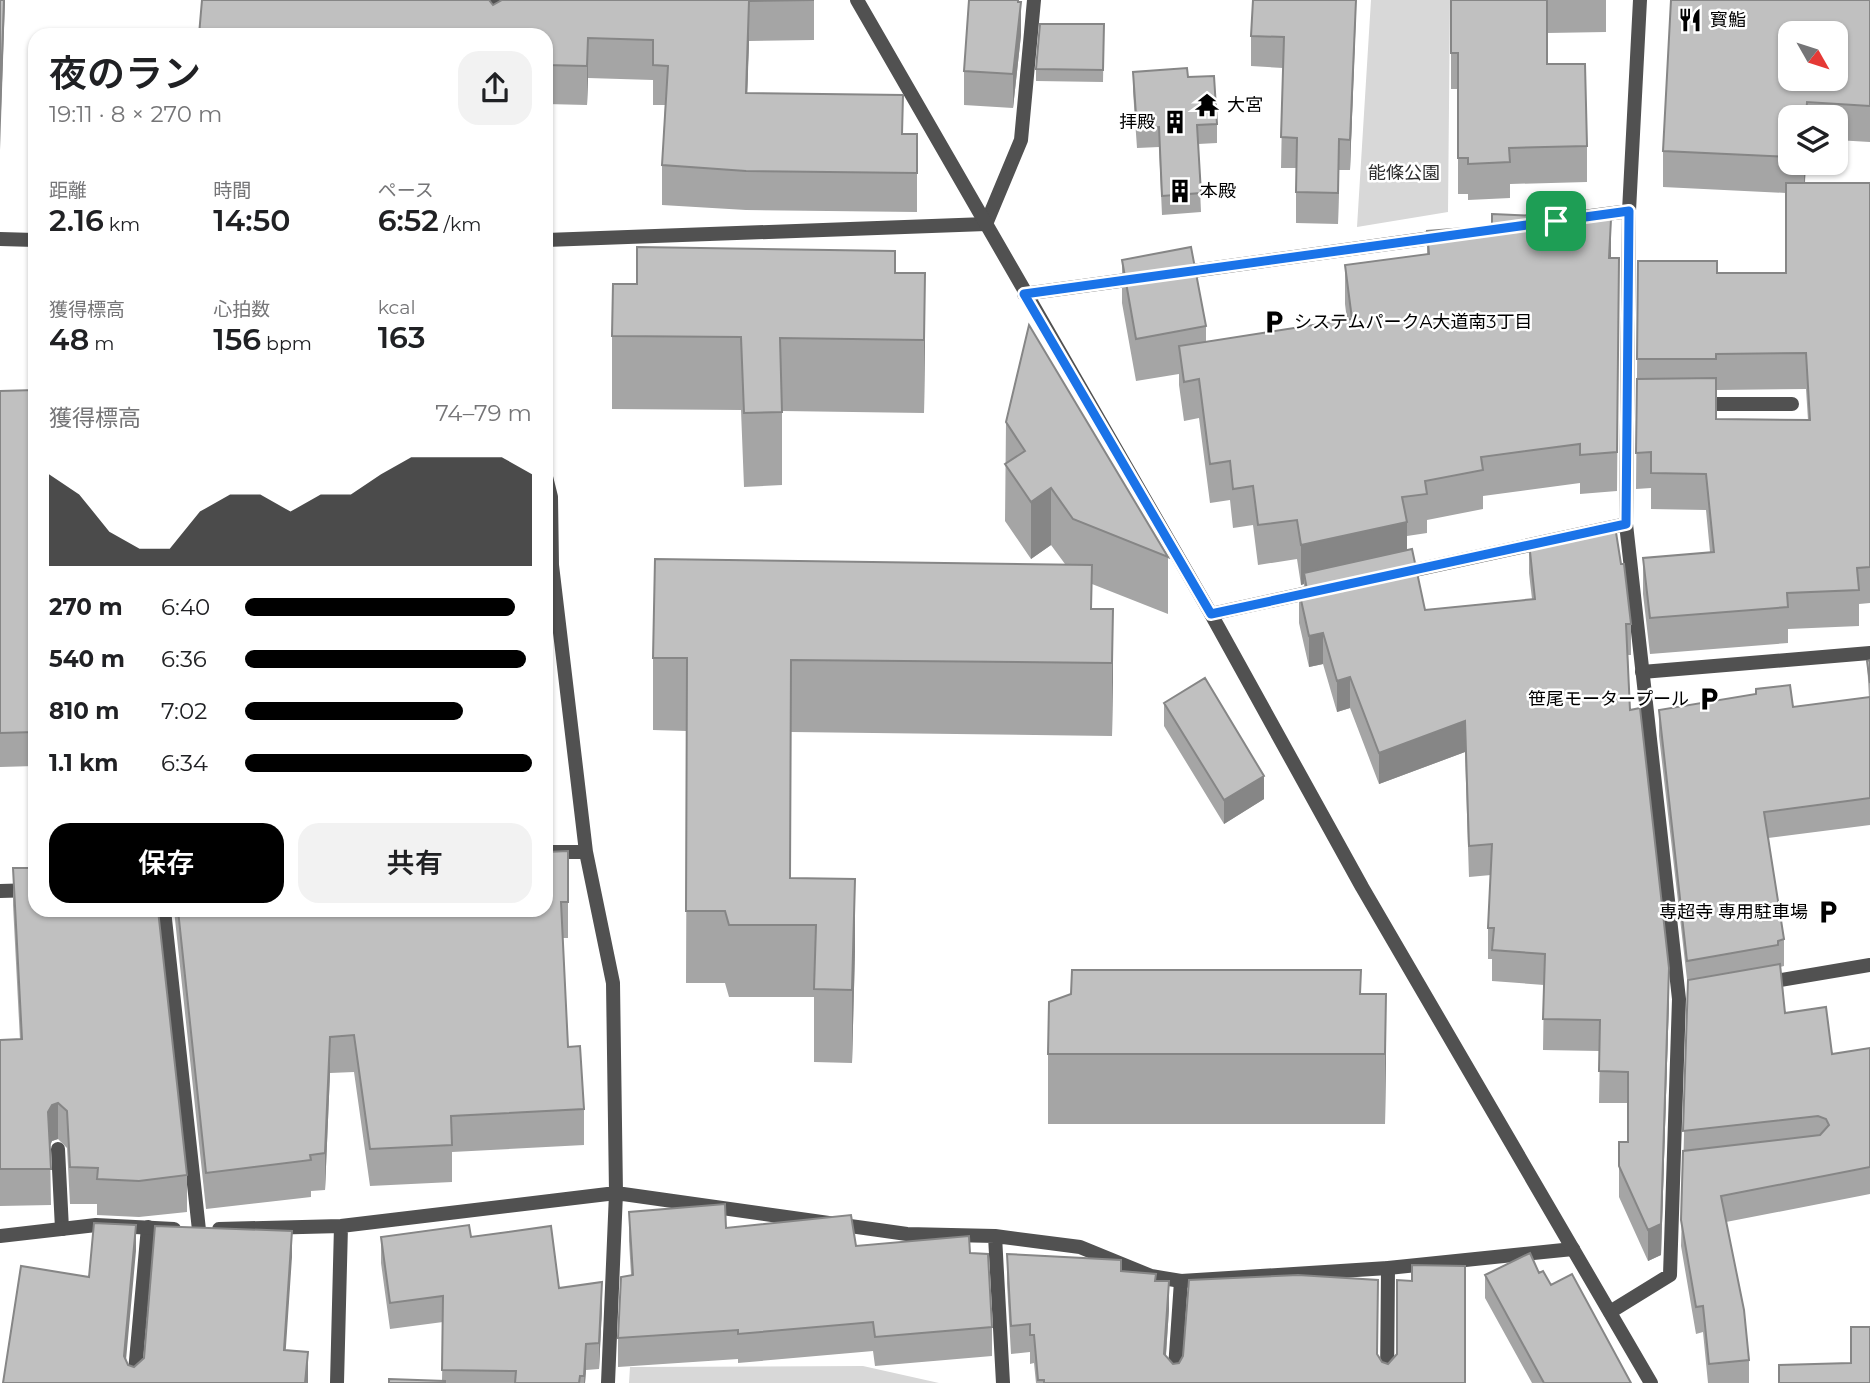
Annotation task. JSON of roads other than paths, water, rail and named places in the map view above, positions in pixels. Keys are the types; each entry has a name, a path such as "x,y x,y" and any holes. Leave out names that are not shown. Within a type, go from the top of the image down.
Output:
{"street":[{"path":"494,28 495,0"},
{"path":"857,0 1024,294 1211,614 1362,887 1651,1383"},
{"path":"986,224 1021,140 1034,0"},
{"path":"1610,1312 1670,1275 1680,1168 1685,998 1642,672 1626,524 1634,405 1629,211 1640,0"},
{"path":"1547,222 1629,211"},
{"path":"553,240 986,224"},
{"path":"1024,294 1465,233"},
{"path":"0,239 28,240"},
{"path":"1682,404 1792,404"},
{"path":"1385,576 1626,524"},
{"path":"553,573 586,852 613,984 616,1193 608,1383"},
{"path":"1211,614 1332,588"},
{"path":"1642,672 1870,653"},
{"path":"553,852 586,852"},
{"path":"0,891 28,890"},
{"path":"165,917 199,1230"},
{"path":"1750,986 1870,965"},
{"path":"58,1149 62,1229"},
{"path":"0,1236 96,1225 199,1230 341,1226 616,1193 907,1234 995,1236 1080,1247 1151,1276 1181,1281 1388,1268 1573,1249"},
{"path":"337,1383 341,1226"},
{"path":"134,1383 148,1227"},
{"path":"995,1236 1003,1383"},
{"path":"1387,1383 1388,1268"},
{"path":"1174,1383 1181,1281"}],"place":[{"name":"寳鮨","path":"1690,20"},
{"name":"大宮","path":"1207,105"},
{"name":"拝殿","path":"1175,122"},
{"name":"本殿","path":"1180,191"},
{"name":"システムパークA大道南3丁目","path":"1274,322"},
{"name":"笹尾モータープール","path":"1709,699"},
{"name":"専超寺 専用駐車場","path":"1828,912"}],"park label":[{"name":"能條公園","path":"1404,173"}]}
